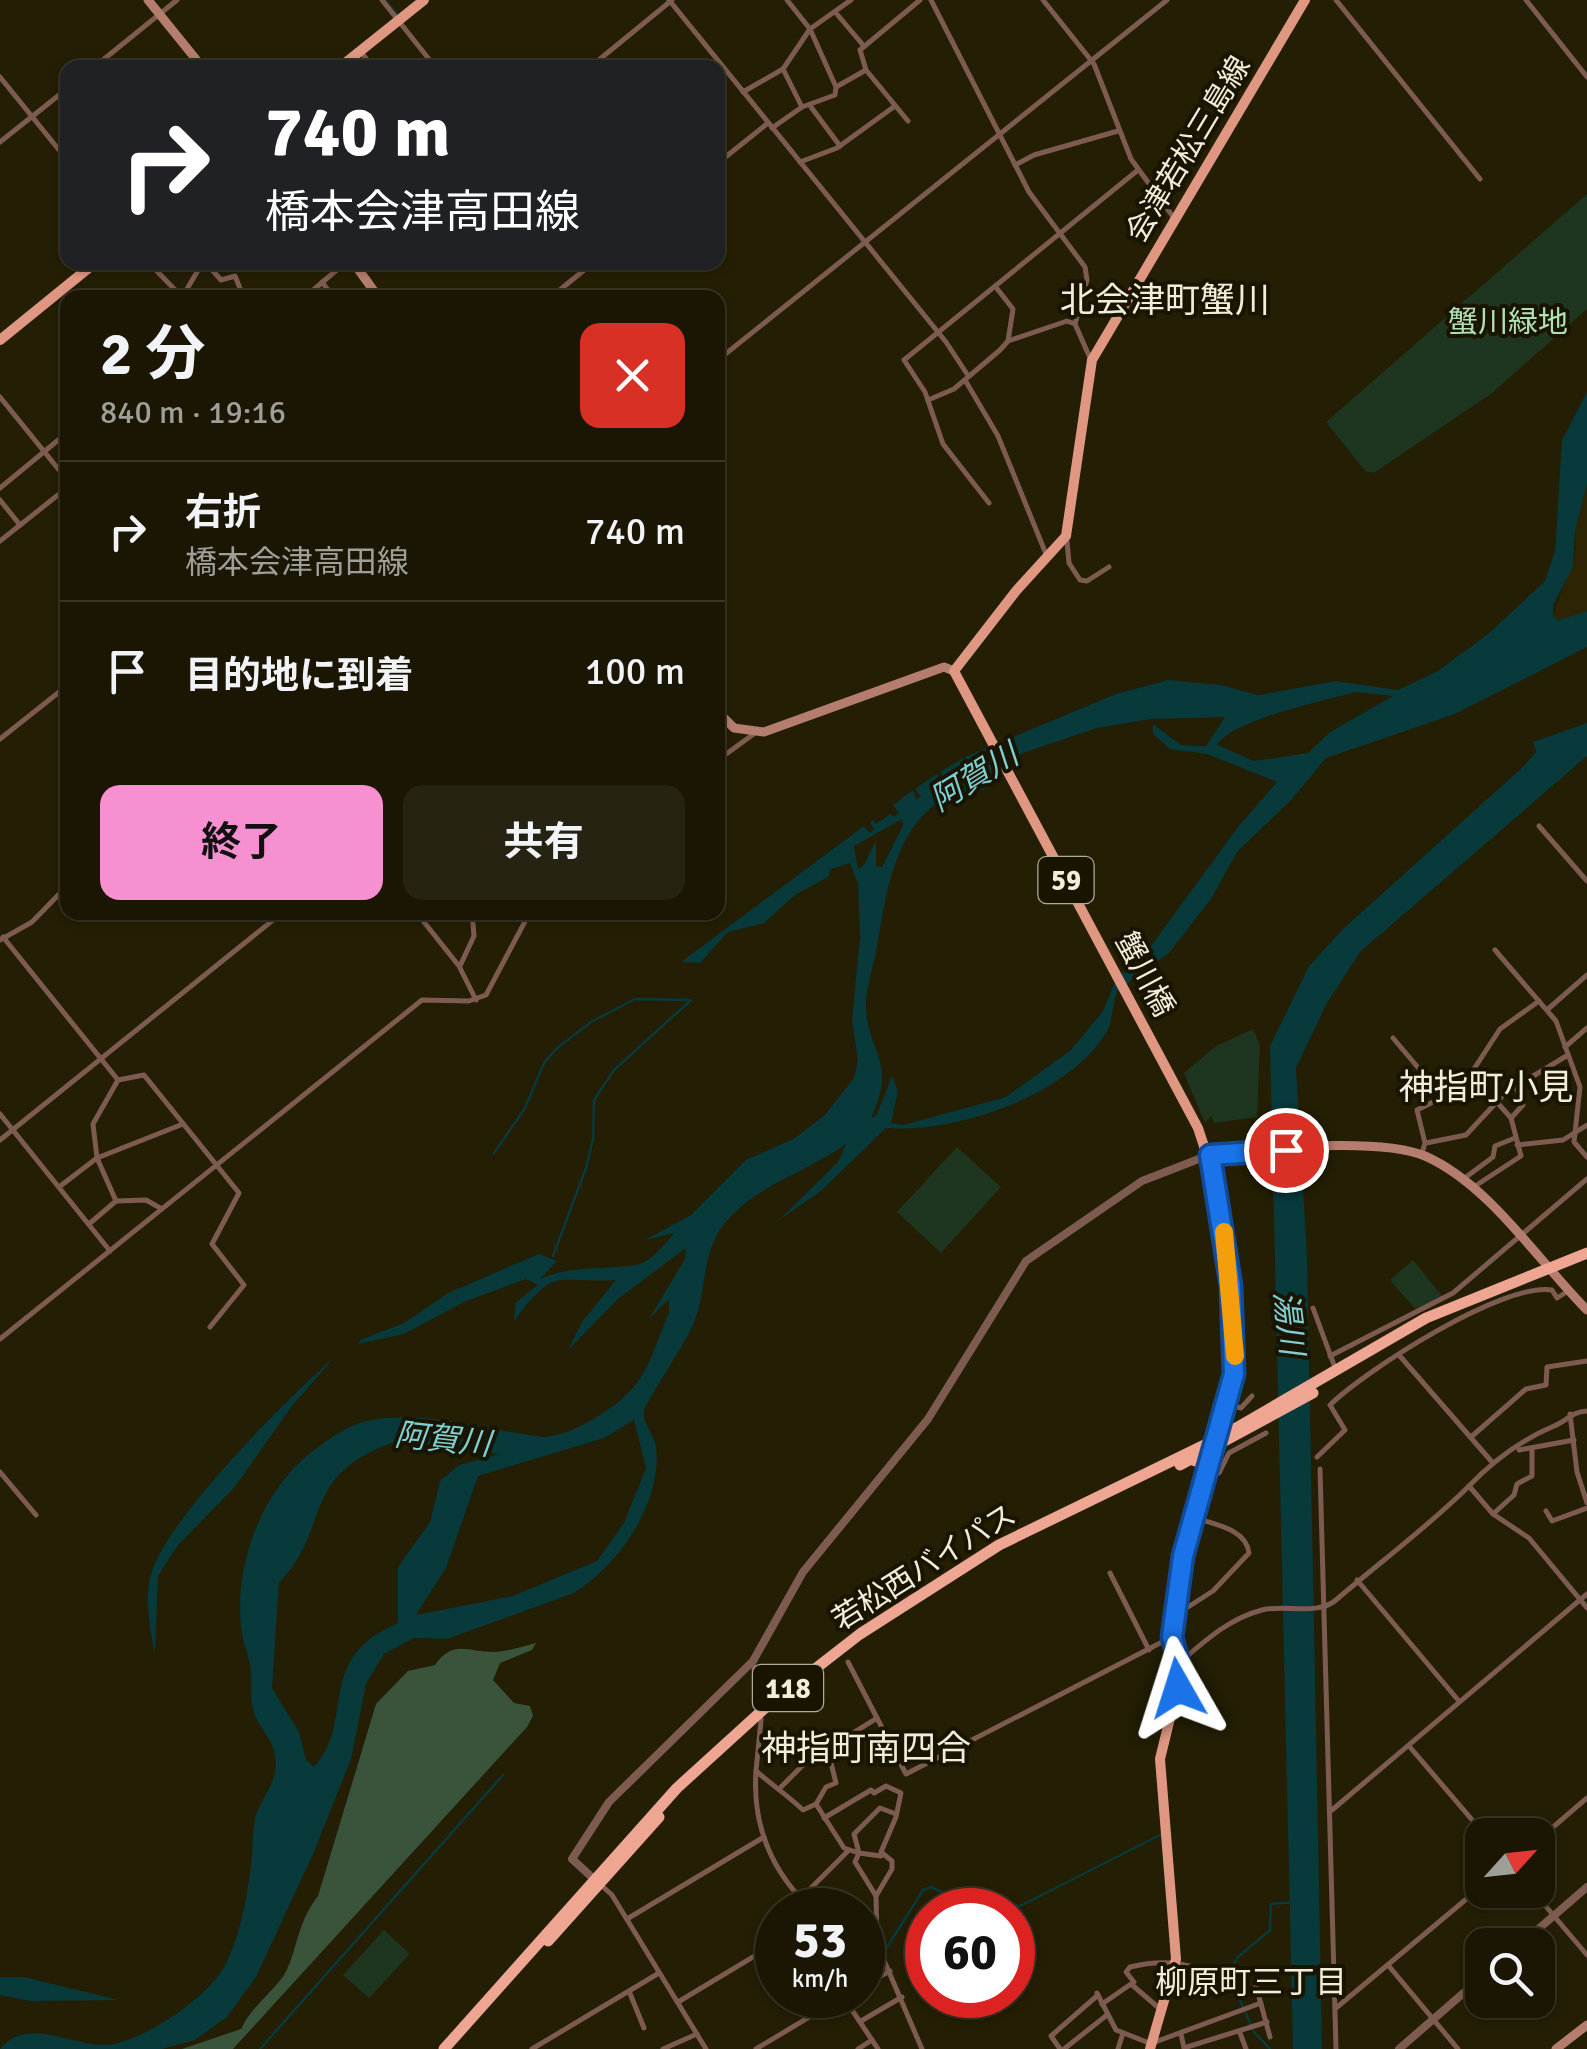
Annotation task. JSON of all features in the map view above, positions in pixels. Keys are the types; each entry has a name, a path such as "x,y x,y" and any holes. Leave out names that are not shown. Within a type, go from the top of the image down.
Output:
{"highway":[{"name":"118","path":"1217,1443 1429,1324 1587,1257"},
{"name":"118","path":"1217,1443 1240,1425 1264,1415"},
{"name":"若松西バイパス","path":"760,1716 938,1590 1073,1515 1193,1460 1217,1443"},
{"name":"若松西バイパス","path":"444,2049 664,1810 760,1716 860,1634 968,1564 1217,1443"},
{"path":"1193,1460 1204,1464 1207,1474"},
{"name":"若松西バイパス","path":"452,2049 596,1880"}],"main road":[{"path":"148,0 197,60"},
{"path":"349,60 424,0"},
{"name":"会津若松三島線","path":"1066,536 1092,360 1306,0"},
{"path":"62,290 86,270"},
{"path":"356,270 373,290"},
{"path":"0,340 60,291"},
{"path":"725,719 734,728 755,733 944,667 954,670 1066,536"},
{"name":"蟹川橋","path":"954,670 1210,1155"},
{"path":"1210,1155 1386,1147 1422,1154 1471,1188 1586,1308"},
{"name":"59","path":"1151,2045 1176,1962 1160,1760 1178,1688 1179,1663 1172,1637 1174,1616 1194,1517 1228,1408 1234,1374 1234,1316 1210,1155"},
{"path":"1228,1408 1240,1425"},
{"path":"1556,2049 1587,2025"}],"street":[{"path":"103,60 177,0"},
{"path":"382,0 430,60"},
{"path":"725,158 802,107 835,95 836,86 810,28 787,0"},
{"path":"743,92 783,69 810,28 850,0"},
{"path":"908,121 866,70 860,56 863,45 920,0"},
{"path":"931,0 1029,192 1062,232 1087,273 1075,324"},
{"path":"1043,0 1092,60 1118,130 1138,170 1174,218"},
{"path":"725,354 1168,0"},
{"path":"1336,0 1480,179"},
{"path":"1526,0 1587,77"},
{"path":"598,60 670,1 717,60"},
{"path":"836,12 863,45"},
{"path":"360,51 367,60"},
{"path":"783,69 802,107"},
{"path":"725,70 938,332 996,432 1048,557"},
{"path":"836,86 866,70"},
{"path":"0,77 60,151"},
{"path":"0,142 60,94"},
{"path":"811,106 840,146"},
{"path":"800,162 840,146 895,106"},
{"path":"1015,166 1118,130"},
{"path":"989,504 943,444 928,400 904,360 1138,170"},
{"path":"156,270 177,290"},
{"path":"212,270 223,280 235,276 240,290"},
{"path":"313,290 339,270"},
{"path":"560,290 585,270"},
{"path":"322,282 328,290"},
{"path":"995,286 1013,310 1008,342"},
{"path":"928,400 966,378 1008,342 1067,320 1075,324 1092,360"},
{"path":"0,397 60,473"},
{"path":"0,488 60,439"},
{"path":"0,541 60,491"},
{"path":"0,500 20,525"},
{"path":"1066,536 1068,563 1080,580 1087,581 1109,566"},
{"path":"0,739 60,691"},
{"path":"725,755 755,733"},
{"path":"1539,826 1587,882"},
{"path":"60,893 32,922 2,938 118,1080"},
{"path":"0,1140 274,920"},
{"path":"422,920 459,966 476,1000"},
{"path":"459,966 474,936 473,920"},
{"path":"0,1339 422,1000 476,1000 488,992 526,920"},
{"path":"1495,950 1547,1010 1565,1046 1580,1087 1574,1142 1587,1158"},
{"path":"1547,1010 1587,975"},
{"path":"1422,1154 1425,1143 1417,1110 1444,1098 1472,1072 1500,1030 1539,1001"},
{"path":"1565,1046 1587,1028"},
{"path":"1393,1038 1444,1098"},
{"path":"1425,1143 1466,1134 1496,1101 1568,1055"},
{"path":"116,1201 97,1158 93,1124 118,1080 144,1075 240,1197 212,1246 244,1285 210,1327"},
{"path":"1511,1118 1524,1105 1516,1087"},
{"path":"1471,1188 1520,1158 1511,1118 1496,1101"},
{"path":"0,1114 110,1251"},
{"path":"59,1188 97,1158 183,1124"},
{"path":"1462,1180 1493,1157 1495,1146 1575,1134 1587,1125"},
{"path":"706,2049 628,1919 596,1880 572,1859 608,1802 753,1661 803,1572 928,1419 1026,1260 1142,1182 1210,1155"},
{"path":"1330,1356 1453,1294 1587,1179"},
{"path":"89,1224 116,1201 146,1200 162,1209"},
{"path":"1317,1457 1346,1430 1330,1405 1347,1385 1440,1329 1501,1302 1541,1288 1552,1290 1557,1298 1568,1291"},
{"path":"1313,1308 1334,1364"},
{"path":"1398,1354 1492,1462"},
{"path":"1470,1438 1526,1389 1546,1385 1547,1367 1587,1361"},
{"path":"1228,1408 1241,1408 1252,1396"},
{"path":"1179,1663 1216,1632 1246,1615 1273,1608 1324,1607 1492,1462 1516,1450 1535,1432 1554,1426 1570,1414 1587,1411"},
{"path":"1546,1511 1552,1521 1587,1506 1577,1472 1570,1414"},
{"path":"1207,1474 1218,1474 1229,1453 1266,1433"},
{"path":"1516,1450 1574,1440"},
{"path":"1493,1514 1514,1495 1516,1484 1532,1476 1532,1448"},
{"path":"1320,1469 1336,2049"},
{"path":"0,1472 36,1515"},
{"path":"1468,1486 1493,1514 1529,1538 1587,1608"},
{"path":"1174,1616 1213,1591 1249,1553 1248,1543 1232,1530 1194,1517"},
{"path":"1110,1573 1148,1650"},
{"path":"1356,1580 1459,1701"},
{"path":"1332,1810 1587,1594"},
{"path":"848,1662 906,1774 1172,1637"},
{"path":"753,1661 760,1716 755,1803 774,1864 793,1888"},
{"path":"780,1787 806,1762 877,1718"},
{"path":"1408,1745 1470,1818"},
{"path":"756,1771 768,1783 780,1787 803,1810 816,1804 826,1787 836,1783 828,1750"},
{"path":"824,1818 852,1799 886,1786 901,1793 881,1856"},
{"path":"1555,1825 1587,1798"},
{"path":"816,1804 848,1850 881,1856 893,1864 880,1888"},
{"path":"871,1888 855,1862 858,1853 854,1834 880,1808 896,1814"},
{"path":"628,1919 764,1837"},
{"path":"811,1888 848,1850"},
{"path":"1540,1928 1587,1888"},
{"path":"1336,2008 1465,1900"},
{"path":"1547,1908 1587,1955"},
{"path":"678,2002 755,1956"},
{"path":"885,1961 922,2049"},
{"path":"1102,2004 1134,1982 1126,1972 1133,1966 1176,1962 1226,1982"},
{"path":"1388,1965 1458,2049"},
{"path":"885,1974 890,1971"},
{"path":"534,2048 659,1973"},
{"path":"1131,1984 1162,2011"},
{"path":"1256,1986 1270,2037"},
{"path":"629,1991 644,2028"},
{"path":"1399,2049 1465,1993"},
{"path":"1107,2015 1078,2046 1062,2049 1051,2036 1097,1994 1116,2030 1151,2045 1262,2004"},
{"path":"861,2021 902,1997"},
{"path":"756,2049 807,2018"},
{"path":"859,2018 878,2049"},
{"path":"1180,2034 1184,2048 1267,2022"},
{"path":"1240,2033 1246,2049"},
{"path":"663,2049 697,2034"},
{"path":"1118,2049 1123,2034"},
{"path":"858,2049 873,2040"},
{"path":"1216,2040 1220,2049"}],"green space":[{"name":"蟹川緑地","path":"1587,194 1587,309 1492,393 1374,473 1365,471 1326,422"},
{"path":"1253,1029 1260,1045 1257,1117 1214,1123 1211,1116 1205,1123 1184,1073 1216,1046"},
{"path":"957,1147 1001,1187 941,1253 897,1212"},
{"path":"1413,1260 1443,1297 1415,1309 1390,1280"},
{"path":"536,1643 532,1650 500,1663 493,1680 514,1703 530,1706 533,1716 527,1727 233,2049 182,2049 241,2029 287,1970 305,1918 318,1896 376,1704 408,1671 435,1665 455,1649 499,1652"},
{"path":"384,1930 410,1954 369,1998 343,1975"}],"sand":[{"path":"1587,484 1587,611 1558,620 1553,617 1576,549 1575,531"}],"water":[{"name":"阿賀川","path":"1587,392 1587,484 1575,531 1573,567 1553,605 1553,616 1558,620 1587,611 1587,647 1455,714 1326,758 1292,799 1237,852 1211,899 1169,953 1118,990 1106,1033 1065,1075 1037,1092 976,1117 944,1125 886,1128 821,1191 779,1220 838,1162 846,1144 746,1202 714,1240 693,1325 644,1411 656,1446 656,1467 645,1510 622,1549 574,1593 447,1639 414,1638 384,1654 366,1684 351,1759 314,1852 256,1977 227,2017 195,2040 162,2049 0,2049 23,2034 107,2045 138,2036 189,2005 224,1967 243,1914 255,1817 276,1764 274,1750 253,1709 240,1608 247,1555 255,1530 281,1483 318,1447 364,1422 436,1419 544,1437 558,1435 595,1418 625,1396 650,1360 669,1312 669,1299 649,1319 685,1259 686,1248 618,1299 568,1350 582,1322 616,1280 549,1284 514,1321 516,1302 538,1285 526,1279 464,1302 404,1334 358,1344 360,1340 404,1323 448,1293 539,1254 557,1261 540,1279 563,1272 642,1263 674,1233 645,1240 691,1215 746,1160 793,1139 824,1116 854,1078 858,1061 852,1020 860,937 858,884 850,863 831,869 828,877 795,895 764,923 728,932 700,963 681,962 864,826 870,833 873,820 876,824 890,814 894,817 899,813 893,805 913,790 916,799 921,797 915,789 937,774 941,784 946,782 940,772 963,758 967,769 972,766 965,757 1116,694 1168,680 1221,685 1258,695 1336,681 1398,690 1438,671 1488,634 1545,581 1555,551 1562,440","holes":["1355,692 1393,696 1330,732 1308,753 1254,761 1217,745 1240,727","1225,717 1206,746 1181,745 1153,724 1153,734 1170,749 1207,754 1277,782 1238,827 1145,954 1117,977 1103,1011 1071,1050 1006,1097 903,1125 891,1123 898,1091 892,1076 876,1116 871,1118 879,1098 882,1069 868,1022 867,993 894,869 912,830 942,800 987,788 995,768 1023,753 1097,728 1151,719","902,819 903,825 882,867 876,866 876,840 858,869 854,846","634,1420 646,1468 624,1523 597,1561 513,1596 416,1615 446,1568 478,1476 604,1438","392,1443 499,1454 459,1465 440,1481 430,1522 398,1567 398,1623 372,1638 355,1654 345,1672 333,1730 314,1767 306,1760 299,1732 272,1688 279,1583 295,1562 321,1504 343,1471 363,1456"]},
{"name":"湯川","path":"1587,723 1587,756 1360,952 1327,1003 1296,1068 1307,1256 1322,2049 1293,2049 1270,1046 1309,966 1343,929 1524,766 1536,752 1533,742"},
{"path":"334,1358 292,1406 234,1488 178,1545 158,1576 155,1655 148,1597 159,1555 201,1494 288,1400"},
{"path":"0,1977 24,1977 119,2000 30,2001 0,1995"}],"waterway":[{"path":"385,0 397,14"},
{"path":"494,1153 525,1108 544,1063 556,1049 591,1022 635,999 689,1000"},
{"path":"553,1256 586,1168 593,1139 594,1100 614,1070 691,1000"},
{"path":"260,2049 503,1775"},
{"path":"885,1951 923,1890 931,1887 954,1898 1020,1906 1160,1835"},
{"path":"1270,2049 1254,2032 1228,1973 1238,1957 1270,1930 1271,1904 1294,1902"}],"slow traffic":[{"path":"1224,1232 1235,1356"}],"district":[{"name":"北会津町蟹川","path":"1165,300"},
{"name":"神指町小見","path":"1486,1087"},
{"name":"神指町南四合","path":"866,1748"},
{"name":"柳原町三丁目","path":"1251,1982"}],"route":[{"path":"1178,1688 1180,1667 1172,1637 1183,1556 1232,1394 1234,1374 1231,1286 1210,1155 1286,1150"}]}
